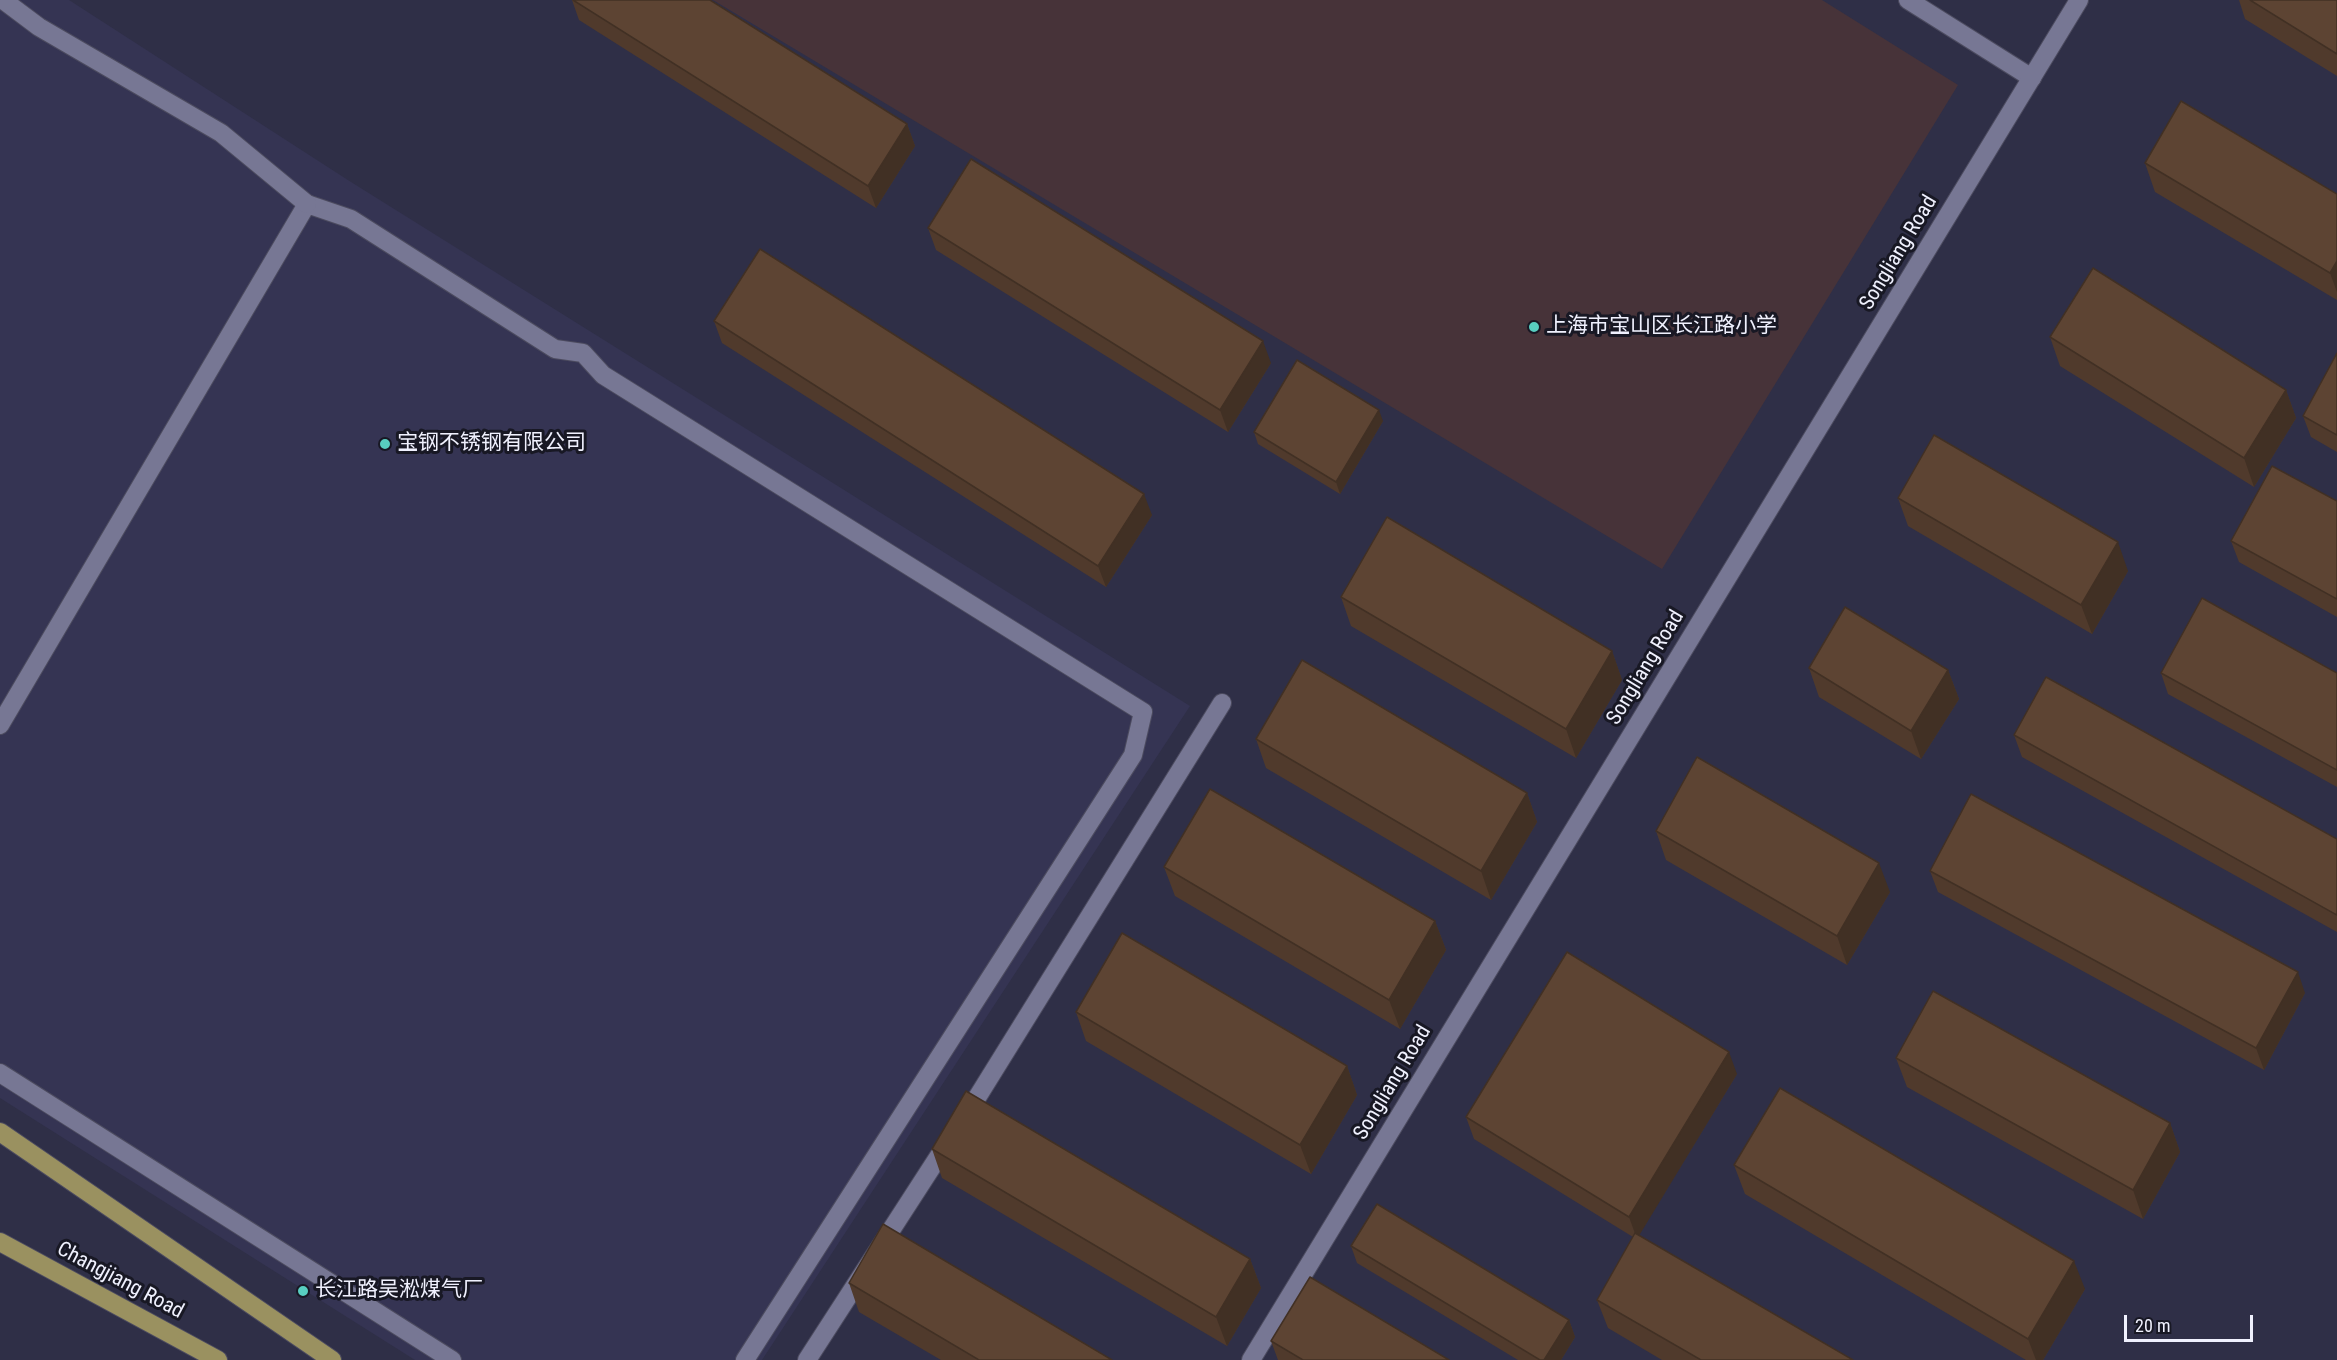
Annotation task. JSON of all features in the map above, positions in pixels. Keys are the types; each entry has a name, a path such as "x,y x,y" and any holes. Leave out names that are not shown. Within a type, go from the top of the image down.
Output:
{"main road":[{"path":"0,1132 332,1360"},
{"name":"Changjiang Road","path":"0,1242 218,1360"}],"street":[{"path":"3,0 39,27 221,133 307,204 351,219 555,349 583,353 603,375 1143,712 1133,755 745,1360"},
{"path":"1908,0 2032,78"},
{"name":"Songliang Road","path":"1251,1360 2079,0"},
{"path":"0,725 307,204"},
{"path":"807,1360 999,1063 1222,703"},
{"path":"0,1073 452,1360"}],"shaded area":[{"name":"宝钢不锈钢有限公司","path":"0,0 69,0 351,182 1190,706 762,1360 415,1360 0,1098"},
{"name":"上海市宝山区长江路小学","path":"713,0 1822,0 1958,85 1662,569"}],"building":[{"path":"573,0 710,0 907,124 868,186"},
{"path":"2250,0 2337,0 2337,54"},
{"path":"2181,101 2337,194 2337,261 2330,273 2145,163"},
{"path":"971,159 1263,341 1220,410 928,228"},
{"path":"760,249 1144,494 1098,566 714,321"},
{"path":"2093,268 2286,390 2244,458 2050,337"},
{"path":"2337,353 2337,435 2303,416"},
{"path":"1297,360 1379,410 1336,482 1254,432"},
{"path":"1934,435 2118,542 2081,605 1898,498"},
{"path":"2272,466 2337,501 2337,599 2231,541"},
{"path":"1387,517 1612,651 1566,729 1341,597"},
{"path":"2202,598 2337,673 2337,770 2161,673"},
{"path":"1845,607 1948,670 1911,731 1809,668"},
{"path":"1302,660 1527,793 1481,871 1256,739"},
{"path":"2046,677 2337,839 2337,915 2014,735"},
{"path":"1697,757 1879,863 1837,936 1656,831"},
{"path":"1210,789 1435,921 1389,1000 1164,867"},
{"path":"1971,794 2298,972 2256,1048 1930,871"},
{"path":"1122,933 1347,1066 1300,1145 1076,1012"},
{"path":"1567,952 1729,1052 1629,1217 1466,1117"},
{"path":"1933,991 2170,1123 2133,1190 1896,1058"},
{"path":"1780,1088 2074,1261 2028,1339 1734,1165"},
{"path":"966,1091 1250,1259 1216,1317 932,1149"},
{"path":"1377,1204 1569,1320 1544,1360 1540,1360 1351,1246"},
{"path":"883,1224 1112,1360 979,1360 849,1283"},
{"path":"1635,1233 1853,1360 1701,1360 1597,1300"},
{"path":"1310,1277 1449,1360 1303,1360 1271,1341"}],"place":[{"name":"上海市宝山区长江路小学","path":"1534,327"},
{"name":"宝钢不锈钢有限公司","path":"385,444"},
{"name":"长江路吴淞煤气厂","path":"303,1291"}]}
